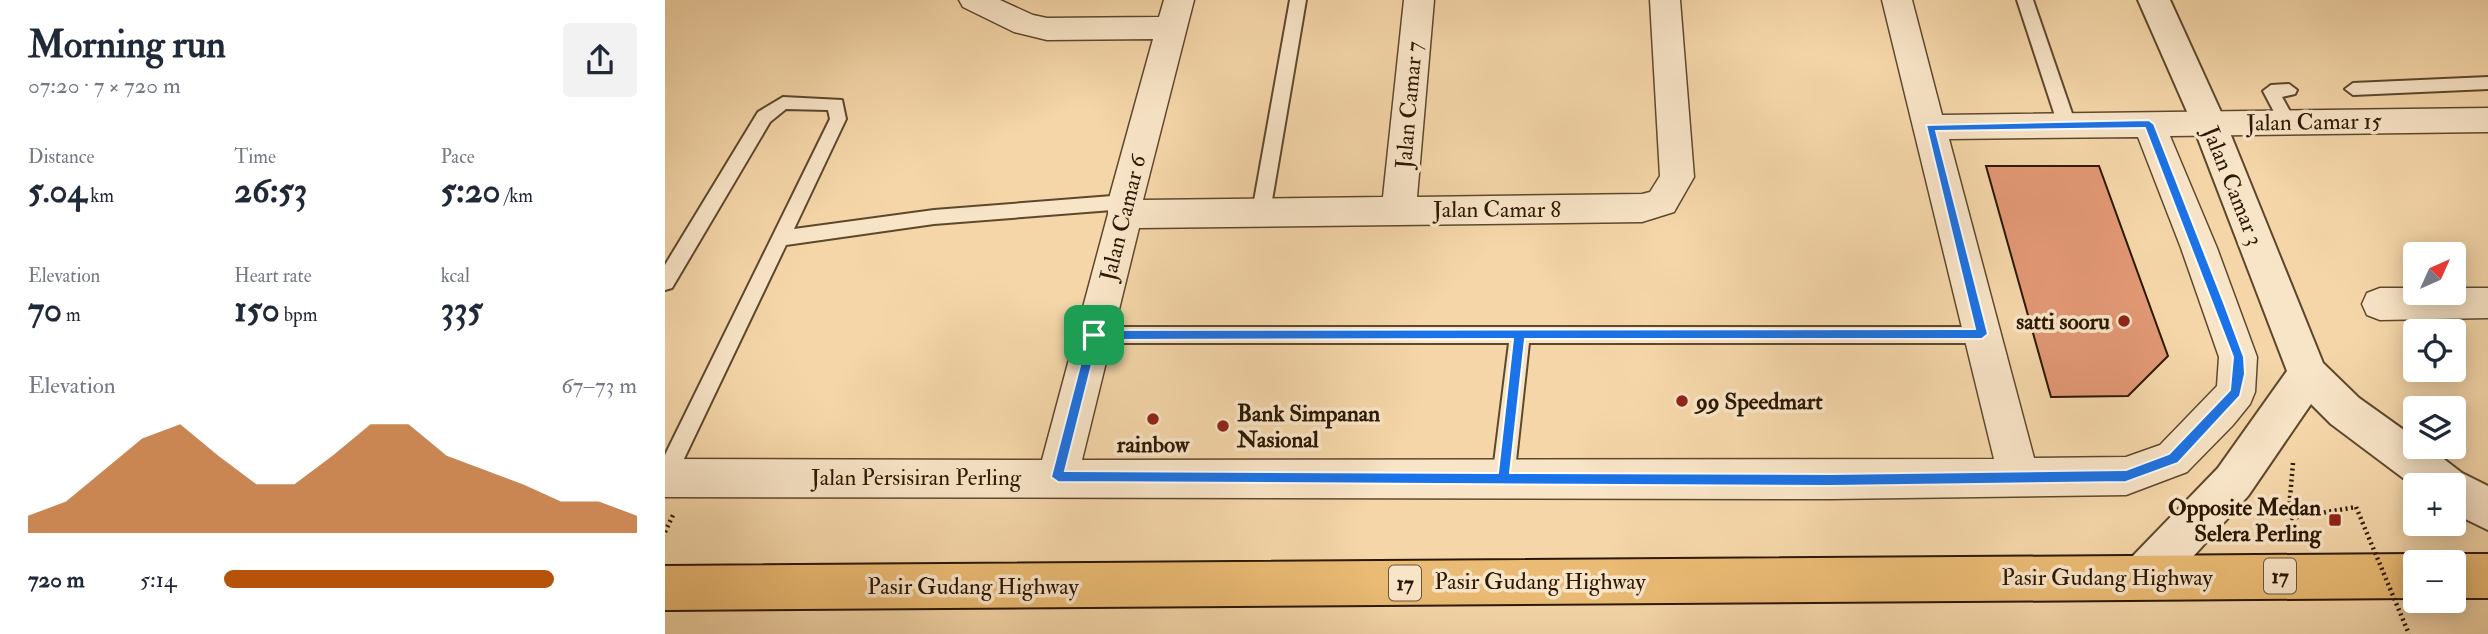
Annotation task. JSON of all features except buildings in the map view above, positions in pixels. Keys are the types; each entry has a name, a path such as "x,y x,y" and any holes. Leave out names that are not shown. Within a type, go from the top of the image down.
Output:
{"highway":[{"name":"Pasir Gudang Highway","path":"665,588 2403,576"},
{"path":"2466,576 2488,576"}],"street":[{"path":"974,0 1025,24 1047,29 1175,14"},
{"name":"Jalan Camar 7","path":"1399,210 1419,0"},
{"name":"Jalan Camar 8","path":"1125,208 1261,212 1641,208 1662,202 1677,177 1665,0"},
{"path":"1897,0 2019,478"},
{"name":"Jalan Camar 3","path":"2154,0 2209,124 2308,374 2356,420 2429,473"},
{"name":"Jalan Camar 6","path":"1058,477 1175,14"},
{"name":"Jalan Camar 15","path":"1930,127 2488,120"},
{"name":"Jalan Persisiran Perling","path":"665,477 1503,479 2126,476 2173,458 2236,392 2239,374 2238,357 2199,248 2149,124"},
{"path":"2380,304 2488,303"},
{"path":"2144,577 2233,482 2308,374"},
{"path":"2466,497 2488,509"}],"lane":[{"path":"1261,212 1298,0"},
{"path":"2025,0 2067,125"},
{"path":"2353,89 2488,83"},
{"path":"2288,122 2271,91 2289,90"},
{"path":"665,282 764,117 783,103 836,104 838,119 665,477"},
{"path":"782,238 934,216 1125,208"},
{"path":"1503,479 1520,334"},
{"path":"1094,335 1982,334"}],"path":[{"path":"2293,463 2289,509 2292,518 2356,507 2409,634"},
{"path":"665,518 671,519 665,532"}],"place":[{"name":"satti sooru","path":"2124,321"},
{"name":"99 Speedmart","path":"1682,401"},
{"name":"rainbow","path":"1153,419"},
{"name":"Bank Simpanan Nasional","path":"1223,426"},
{"name":"Opposite Medan Selera Perling","path":"2335,520"}],"route":[{"path":"1094,335 1058,477 1503,479 1520,334 1982,334 1930,127 2149,124 2219,303 2238,357 2239,374 2236,392 2173,458 2126,476 1830,480 1503,479 1511,407 1520,334 1094,335"}]}
